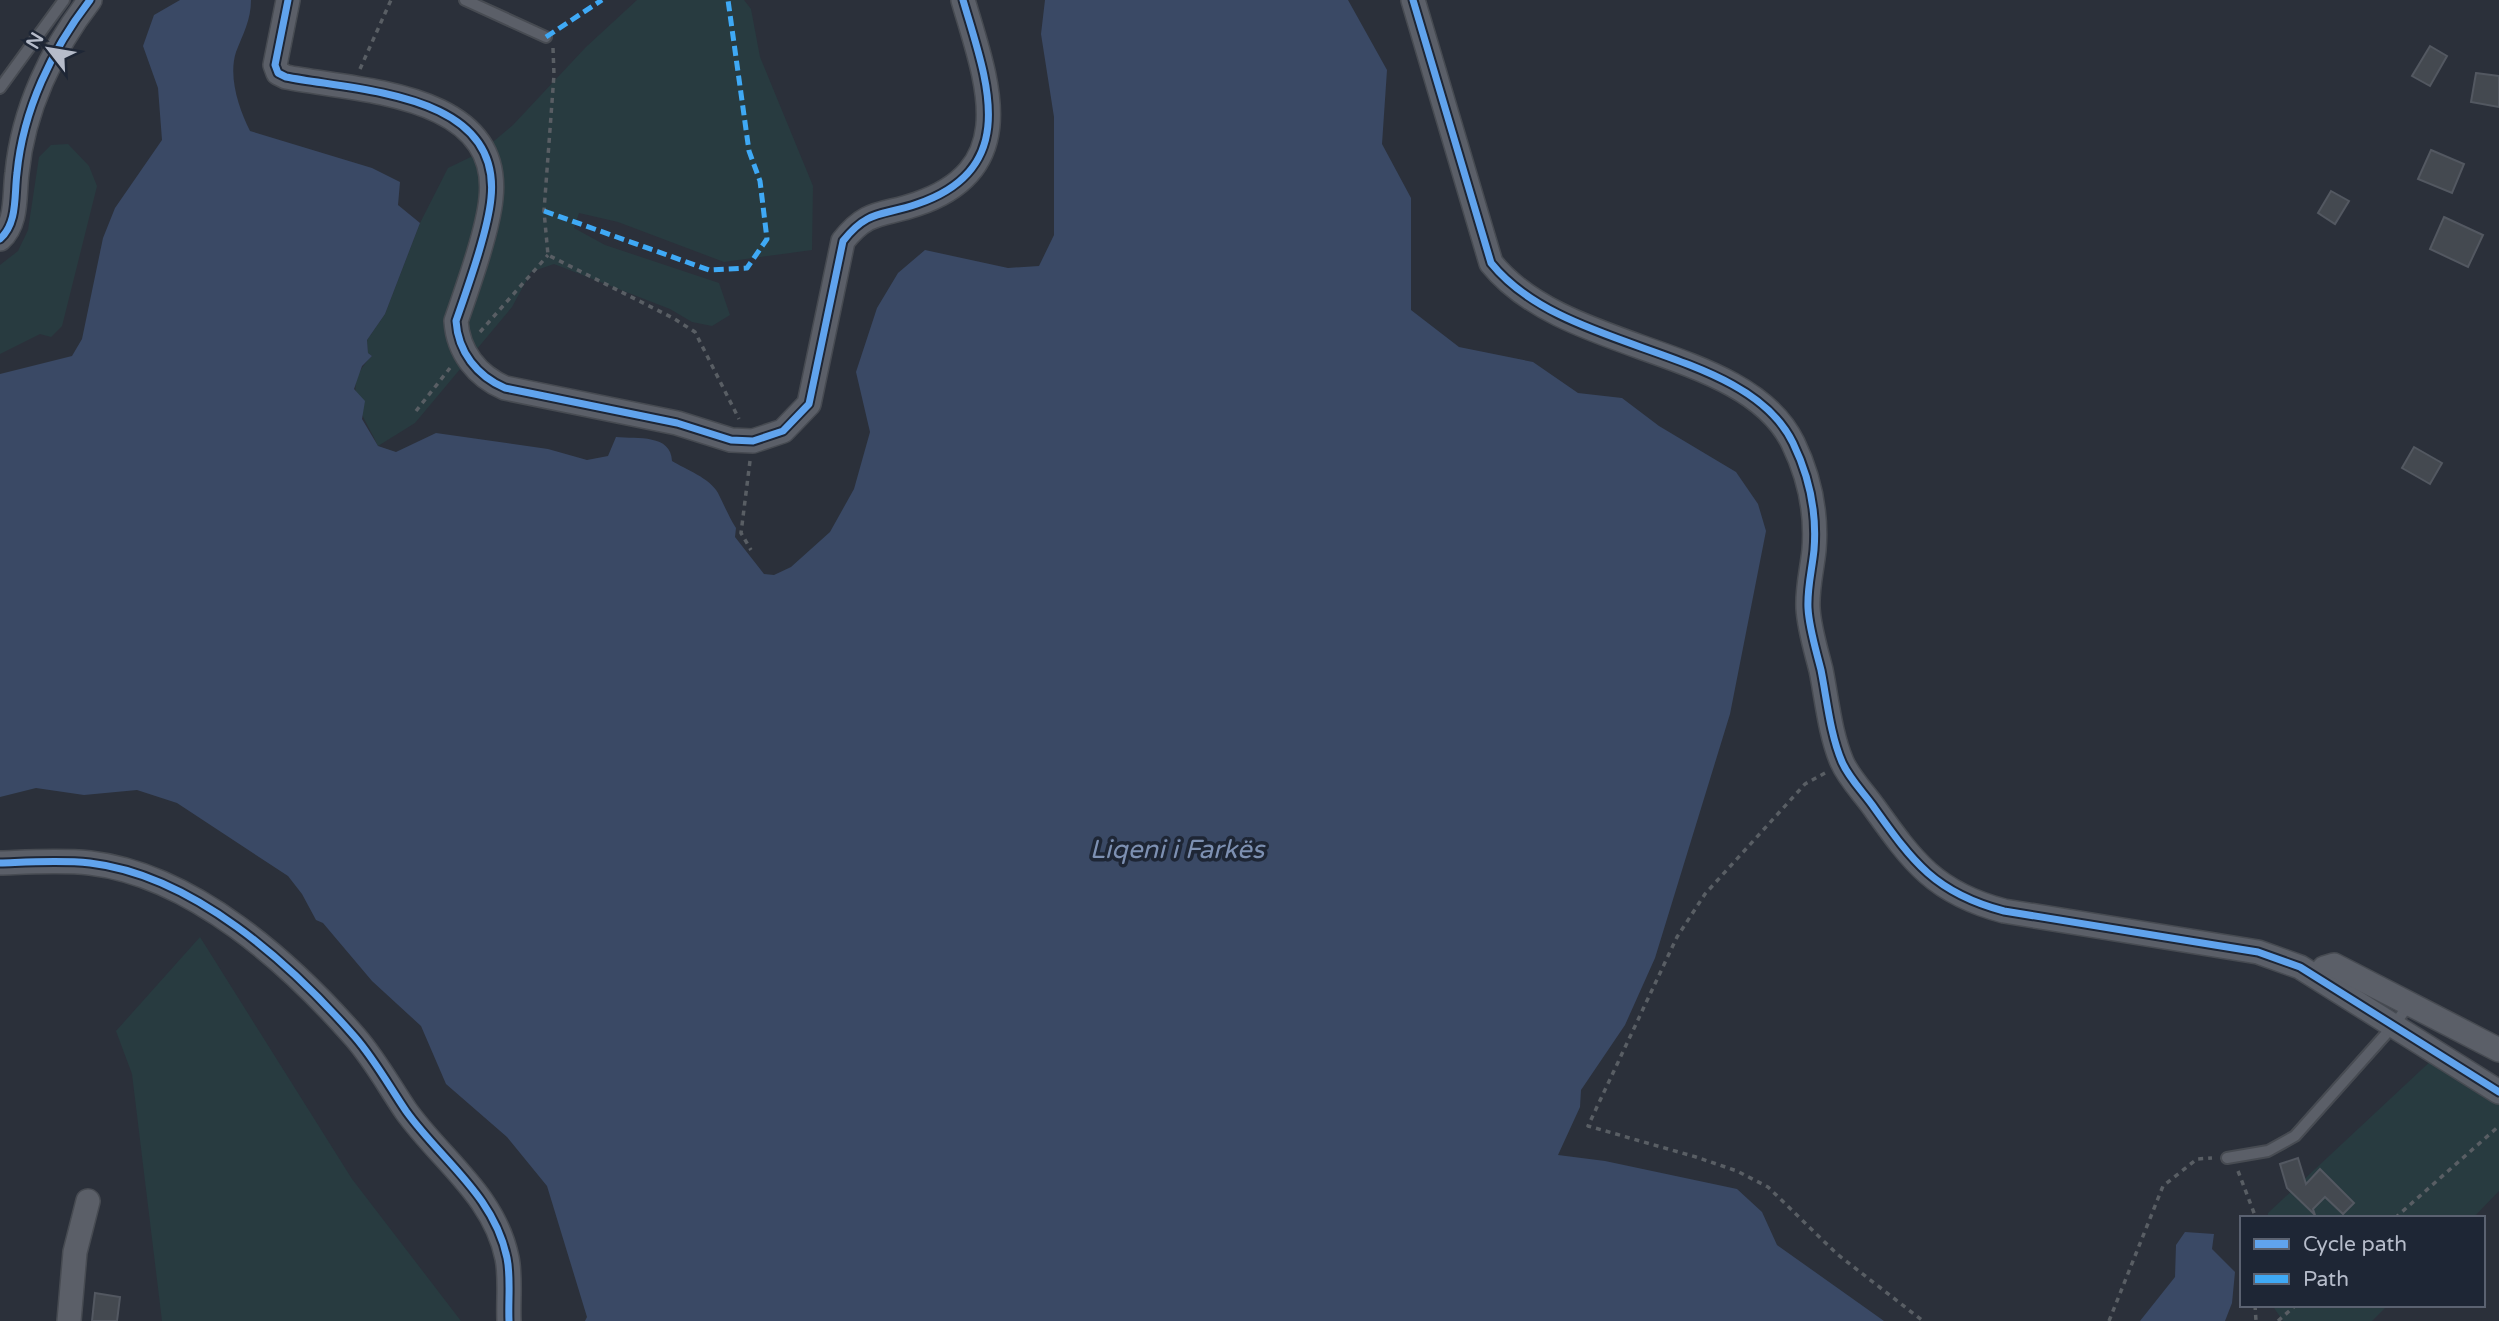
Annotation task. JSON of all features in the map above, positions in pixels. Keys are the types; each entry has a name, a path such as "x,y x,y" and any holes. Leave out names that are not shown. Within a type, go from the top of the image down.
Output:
{"street":[{"path":"0,239 12,219 22,145 40,84 69,27 90,0"},
{"path":"288,0 275,65 278,73 286,78 390,94 432,108 472,133 487,159 491,200 456,321 457,335 464,351 488,381 505,388 677,423 732,440 753,441 783,431 809,404 844,241 858,222 875,214 917,205 940,195 978,160 988,138 990,118 982,68 963,0"},
{"path":"1413,0 1491,262 1505,280 1573,322 1709,372 1740,388 1768,409 1792,441 1809,485 1815,519 1808,610 1834,734 1843,764 1901,845 1921,868 1946,890 1973,903 2004,911 2258,952 2317,977 2499,1092"},
{"path":"0,863 91,863 139,876 192,900 265,946 356,1038 406,1112 471,1185 493,1217 507,1258 509,1321"},
{"path":"2317,977 2324,968 2334,965 2408,1006 2499,1050"},
{"path":"69,1321 75,1252 88,1200"}],"lane":[{"path":"0,88 64,0"},
{"path":"465,0 547,37"},
{"path":"2227,1157 2268,1151 2295,1136 2408,1006"}],"path":[{"path":"352,87 391,0"},
{"path":"547,37 555,53 544,211 548,255 673,318 695,332 753,441 741,533 751,550"},
{"path":"1843,764 1805,784 1705,894 1677,937 1588,1126 1696,1157 1737,1171 1768,1187 1837,1254 1923,1321"},
{"path":"2397,1216 2499,1126"},
{"path":"2109,1321 2163,1186 2196,1159 2227,1157 2242,1176 2255,1216"},
{"path":"2278,1321 2294,1307"}],"green space":[{"path":"637,0 744,0 751,9 760,57 813,186 812,250 724,262 618,222 579,213 574,228 605,245 719,283 730,315 712,326 692,322 670,309 554,264 531,272 512,307 415,423 378,446 357,401 357,379 372,356 368,353 367,340 385,314 420,223 448,168 481,152 513,125 586,47"},
{"path":"68,144 89,166 97,186 62,326 51,337 40,334 0,354 0,265 18,251 28,230 39,157 51,145"},
{"path":"200,937 352,1179 461,1321 162,1321 132,1074 116,1031"},
{"path":"2435,1057 2499,1098 2499,1191 2475,1216 2268,1216 2268,1213"},
{"path":"2273,1307 2386,1307 2372,1321 2283,1321"}],"water":[{"name":"Liqeni i Farkës","path":"180,0 251,0 233,72 239,103 250,131 372,168 400,182 398,205 420,223 385,314 367,340 368,353 372,356 362,366 354,389 365,401 362,419 378,446 396,452 436,433 548,449 587,460 608,456 616,437 660,442 670,452 672,461 703,478 714,488 736,528 735,537 764,574 774,575 791,567 830,532 854,489 870,432 856,372 877,308 898,273 925,250 1008,268 1039,266 1054,235 1054,117 1041,34 1045,0 1348,0 1387,70 1382,144 1411,198 1411,310 1459,347 1533,362 1578,393 1622,398 1659,426 1736,472 1758,504 1766,531 1730,714 1655,958 1625,1025 1581,1090 1580,1107 1558,1155 1605,1161 1737,1189 1762,1212 1777,1245 1884,1321 585,1321 587,1317 547,1186 507,1137 446,1084 421,1026 372,981 323,923 316,920 302,894 288,876 177,803 137,790 84,795 36,788 0,797 0,374 72,356 82,339 103,238 115,208 162,140 158,88 143,46 154,15"},
{"path":"2185,1232 2214,1234 2212,1249 2235,1272 2232,1303 2225,1321 2140,1321 2175,1277 2176,1245"}],"building":[{"path":"2430,46 2447,56 2430,86 2412,76"},
{"path":"2476,73 2499,76 2499,107 2471,102"},
{"path":"2431,150 2464,164 2452,193 2418,179"},
{"path":"2331,191 2349,201 2335,224 2318,213"},
{"path":"2444,217 2483,235 2468,267 2430,249"},
{"path":"2414,447 2442,463 2430,484 2402,468"},
{"path":"2298,1158 2306,1184 2320,1169 2354,1203 2343,1214 2325,1197 2313,1209 2315,1215 2287,1188 2280,1164"},
{"path":"95,1293 120,1297 117,1321 92,1321"}],"marked path":[{"path":"546,37 602,0"},
{"path":"544,211 709,270 747,268 767,239 760,181 749,151 728,0"}],"cycle path":[{"path":"0,239 12,217 20,149 33,103 63,39 90,0"},
{"path":"288,0 275,65 278,73 286,77 385,93 419,103 450,117 474,136 488,163 491,198 486,227 456,321 465,353 478,370 505,388 677,423 731,440 753,441 783,431 809,404 843,241 868,218 917,204 950,188 972,168 984,144 988,118 987,90 963,0"},
{"path":"1413,0 1491,263 1523,293 1563,316 1696,368 1736,387 1770,411 1793,443 1803,468 1813,509 1815,536 1808,593 1809,616 1834,740 1848,774 1914,859 1943,885 1960,895 2004,911 2258,952 2300,967 2499,1092"},
{"path":"0,863 90,863 128,871 166,885 237,927 301,980 362,1046 406,1111 465,1179 491,1215 507,1258 509,1321"}]}
